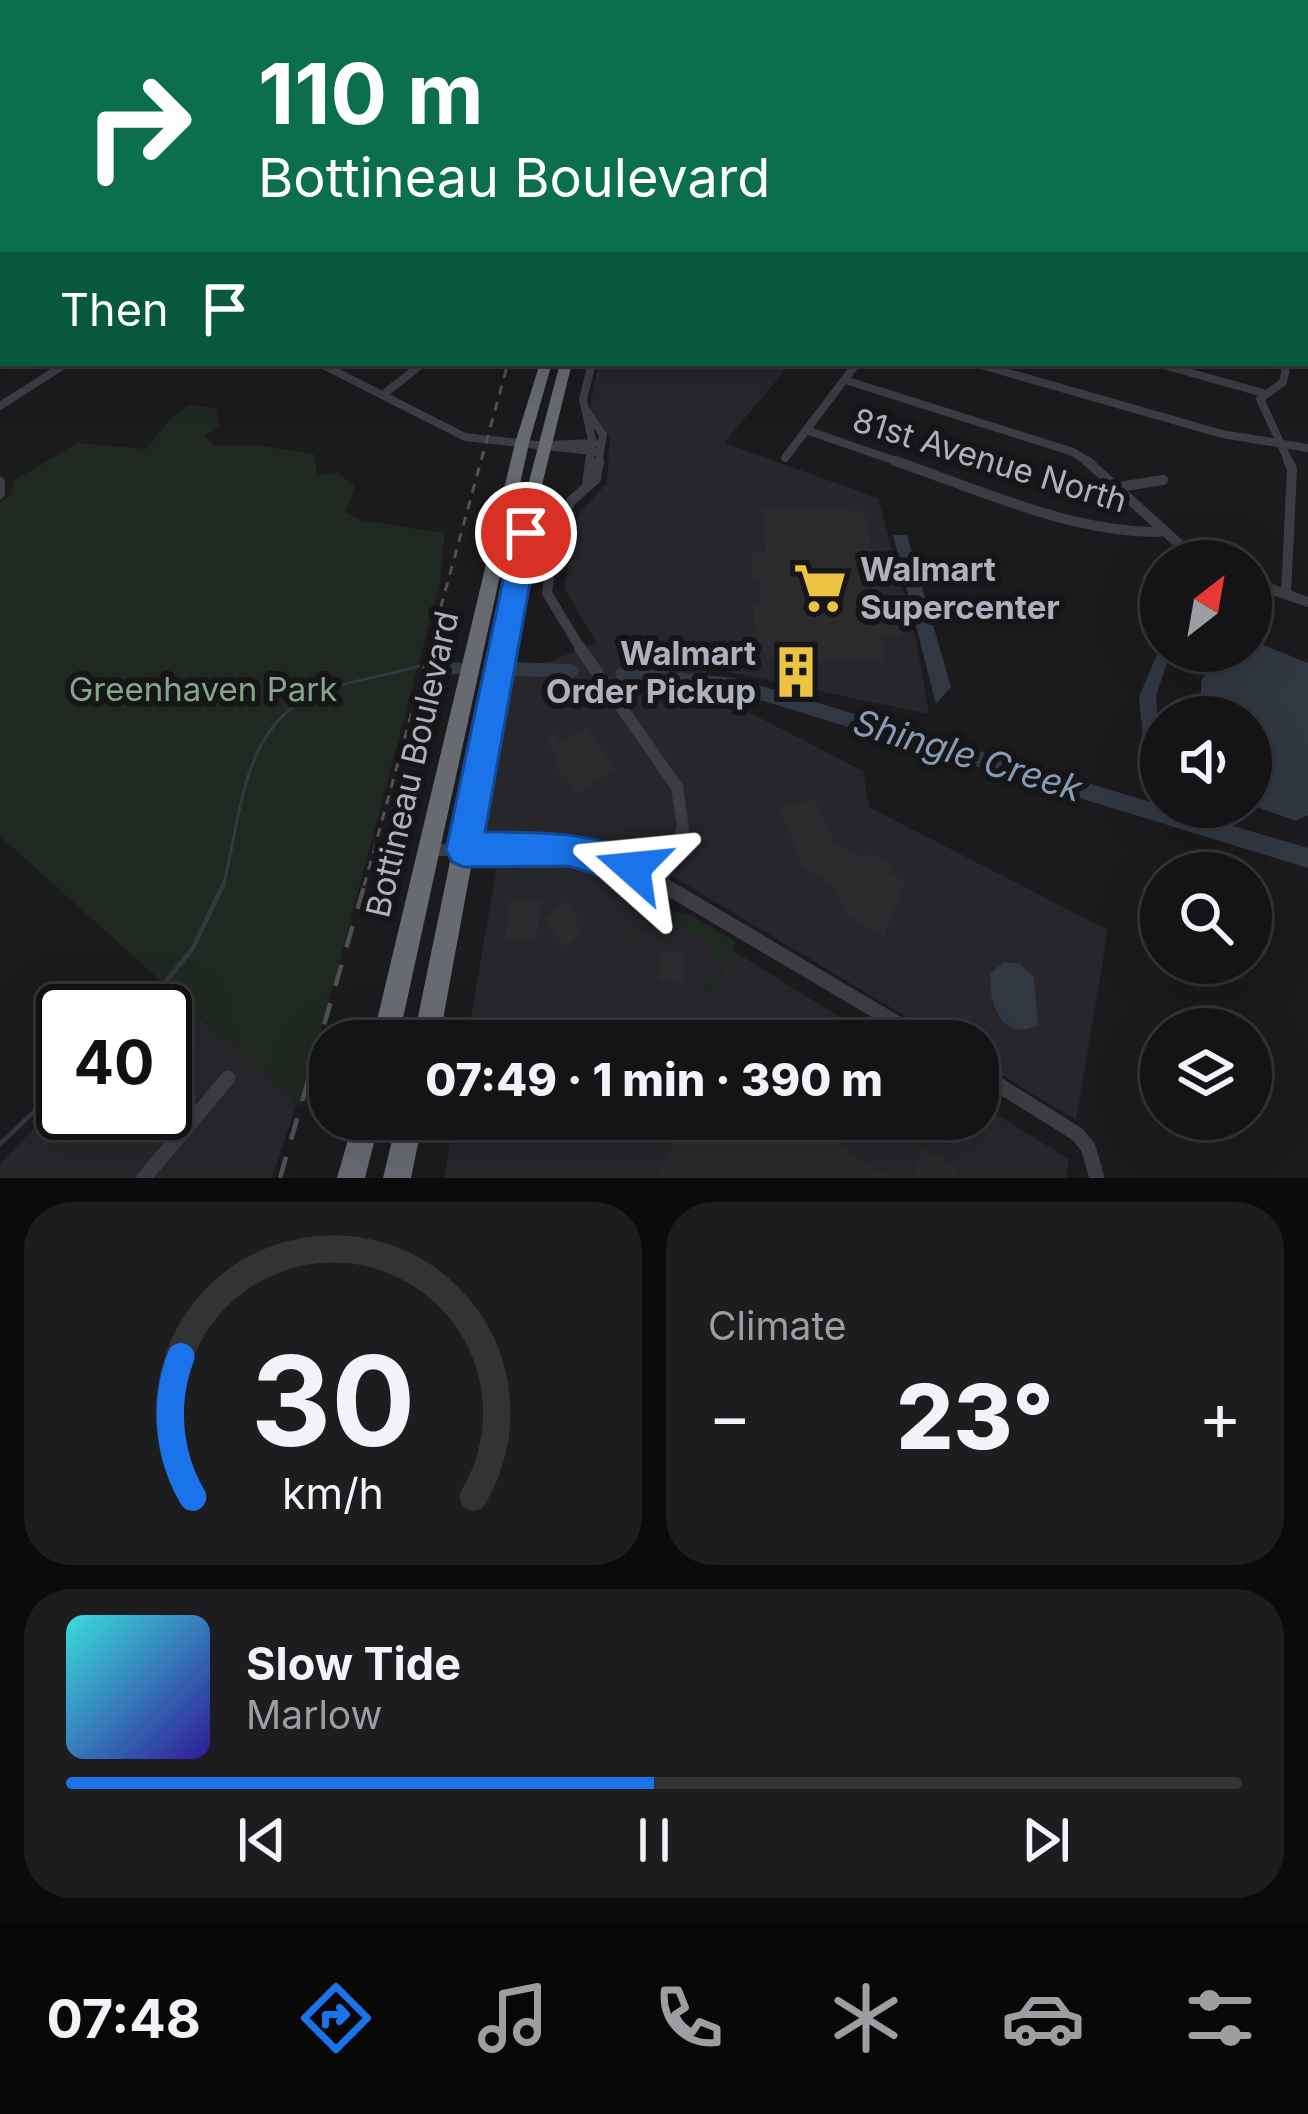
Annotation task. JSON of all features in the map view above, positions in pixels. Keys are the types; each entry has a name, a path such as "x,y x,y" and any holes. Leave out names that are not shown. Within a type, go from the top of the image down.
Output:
{"highway":[{"name":"Bottineau Boulevard","path":"430,1020 464,850 546,366"},
{"name":"Bottineau Boulevard","path":"390,1020 533,444 565,366"},
{"path":"351,1178 361,1140"},
{"path":"397,1178 405,1140"}],"street":[{"path":"0,406 62,366"},
{"path":"325,366 458,435 533,444 558,452 596,448"},
{"path":"384,394 419,366"},
{"path":"592,366 585,408 596,448 596,479 560,517 548,593 558,617 677,787 683,828 660,884"},
{"path":"785,458 855,366"},
{"path":"984,366 1222,434 1308,448"},
{"path":"1167,366 1263,393 1283,382 1287,366"},
{"path":"844,380 1073,452 1119,488 1170,540"},
{"path":"1263,393 1260,405 1293,479 1286,594"},
{"name":"81st Avenue North","path":"806,430 1096,528 1159,532"},
{"path":"1119,488 1163,480"},
{"path":"0,482 0,494"},
{"path":"1272,589 1308,602"},
{"path":"431,850 569,849 598,854 660,884 891,1020"},
{"path":"144,1178 227,1078"},
{"path":"999,1085 1071,1129 1088,1147 1097,1178"}],"shaded area":[{"path":"597,366 788,366 724,443 878,498 916,640 929,714 709,668 698,686 863,771 869,807 1108,930 1076,1120 999,1074 999,1020 911,1020 632,852 591,838 497,837 485,829 479,817 513,675 597,643 564,588 578,515 607,483 610,439 590,407"},
{"path":"893,535 907,535 951,687 936,704"},
{"path":"1272,648 1308,663 1308,815 1296,821 1272,812 1272,696 1201,696 1201,681 1207,672 1272,672"},
{"path":"1150,672 1164,672 1156,696 1140,696 1140,707 1139,697"},
{"path":"564,862 615,877 844,1020 471,1020 497,866"},
{"path":"1004,962 1020,964 1034,977 1038,1025 1015,1029 1000,1017 992,996 991,973"},
{"path":"192,1009 297,1103 272,1178 0,1178 0,1164 36,1126 36,1140 192,1140"},
{"path":"999,1116 1069,1159 1066,1178 444,1178 450,1140 999,1140"}],"green space":[{"name":"Greenhaven Park","path":"188,405 216,408 219,425 205,436 215,446 258,445 314,454 317,475 337,472 355,486 346,512 360,520 445,533 440,583 324,1020 309,1020 309,1077 301,1107 192,1009 192,984 160,984 0,836 0,502 11,495 15,480 77,443 146,449"},
{"path":"668,909 692,916 736,942 714,995 700,986 703,981 712,986 721,966 713,960 717,951 675,924 650,922 634,947 629,945 652,914"}],"building":[{"name":"Walmart Supercenter","path":"762,508 864,511 882,598 893,599 901,636 880,636 885,662 809,660 811,676 780,675 779,659 764,658 762,643 755,643 753,603 761,603 759,578 752,578 751,553 766,553"},
{"path":"587,727 616,770 577,793 555,766 559,764 545,738 554,733 560,742"},
{"path":"815,799 834,843 866,860 869,852 893,865 890,873 905,881 884,937 845,914 834,886 803,868 780,807"},
{"path":"510,899 541,900 536,940 505,939"},
{"path":"565,901 581,921 574,927 580,935 566,948 544,920"},
{"path":"660,952 683,953 683,983 658,981"},
{"path":"674,1140 832,1140 888,1178 657,1178"},
{"path":"922,1147 956,1169 954,1178 913,1178"}],"waterway":[{"name":"Shingle Creek","path":"223,884 248,775 273,726 319,692 419,666"},
{"name":"Shingle Creek","path":"432,667 455,668"},
{"name":"Shingle Creek","path":"511,669 571,671"},
{"name":"Shingle Creek","path":"623,674 734,685 1308,858"},
{"name":"Shingle Creek","path":"164,984 193,948 223,884"},
{"name":"Shingle Creek","path":"0,1144 36,1110"}],"railway":[{"path":"364,886 507,366"},
{"path":"280,1178 365,883"}],"place":[{"name":"Walmart Supercenter","path":"820,588"},
{"name":"Walmart Order Pickup","path":"796,672"}],"route":[{"path":"526,533 464,850 569,849 633,868"}]}
